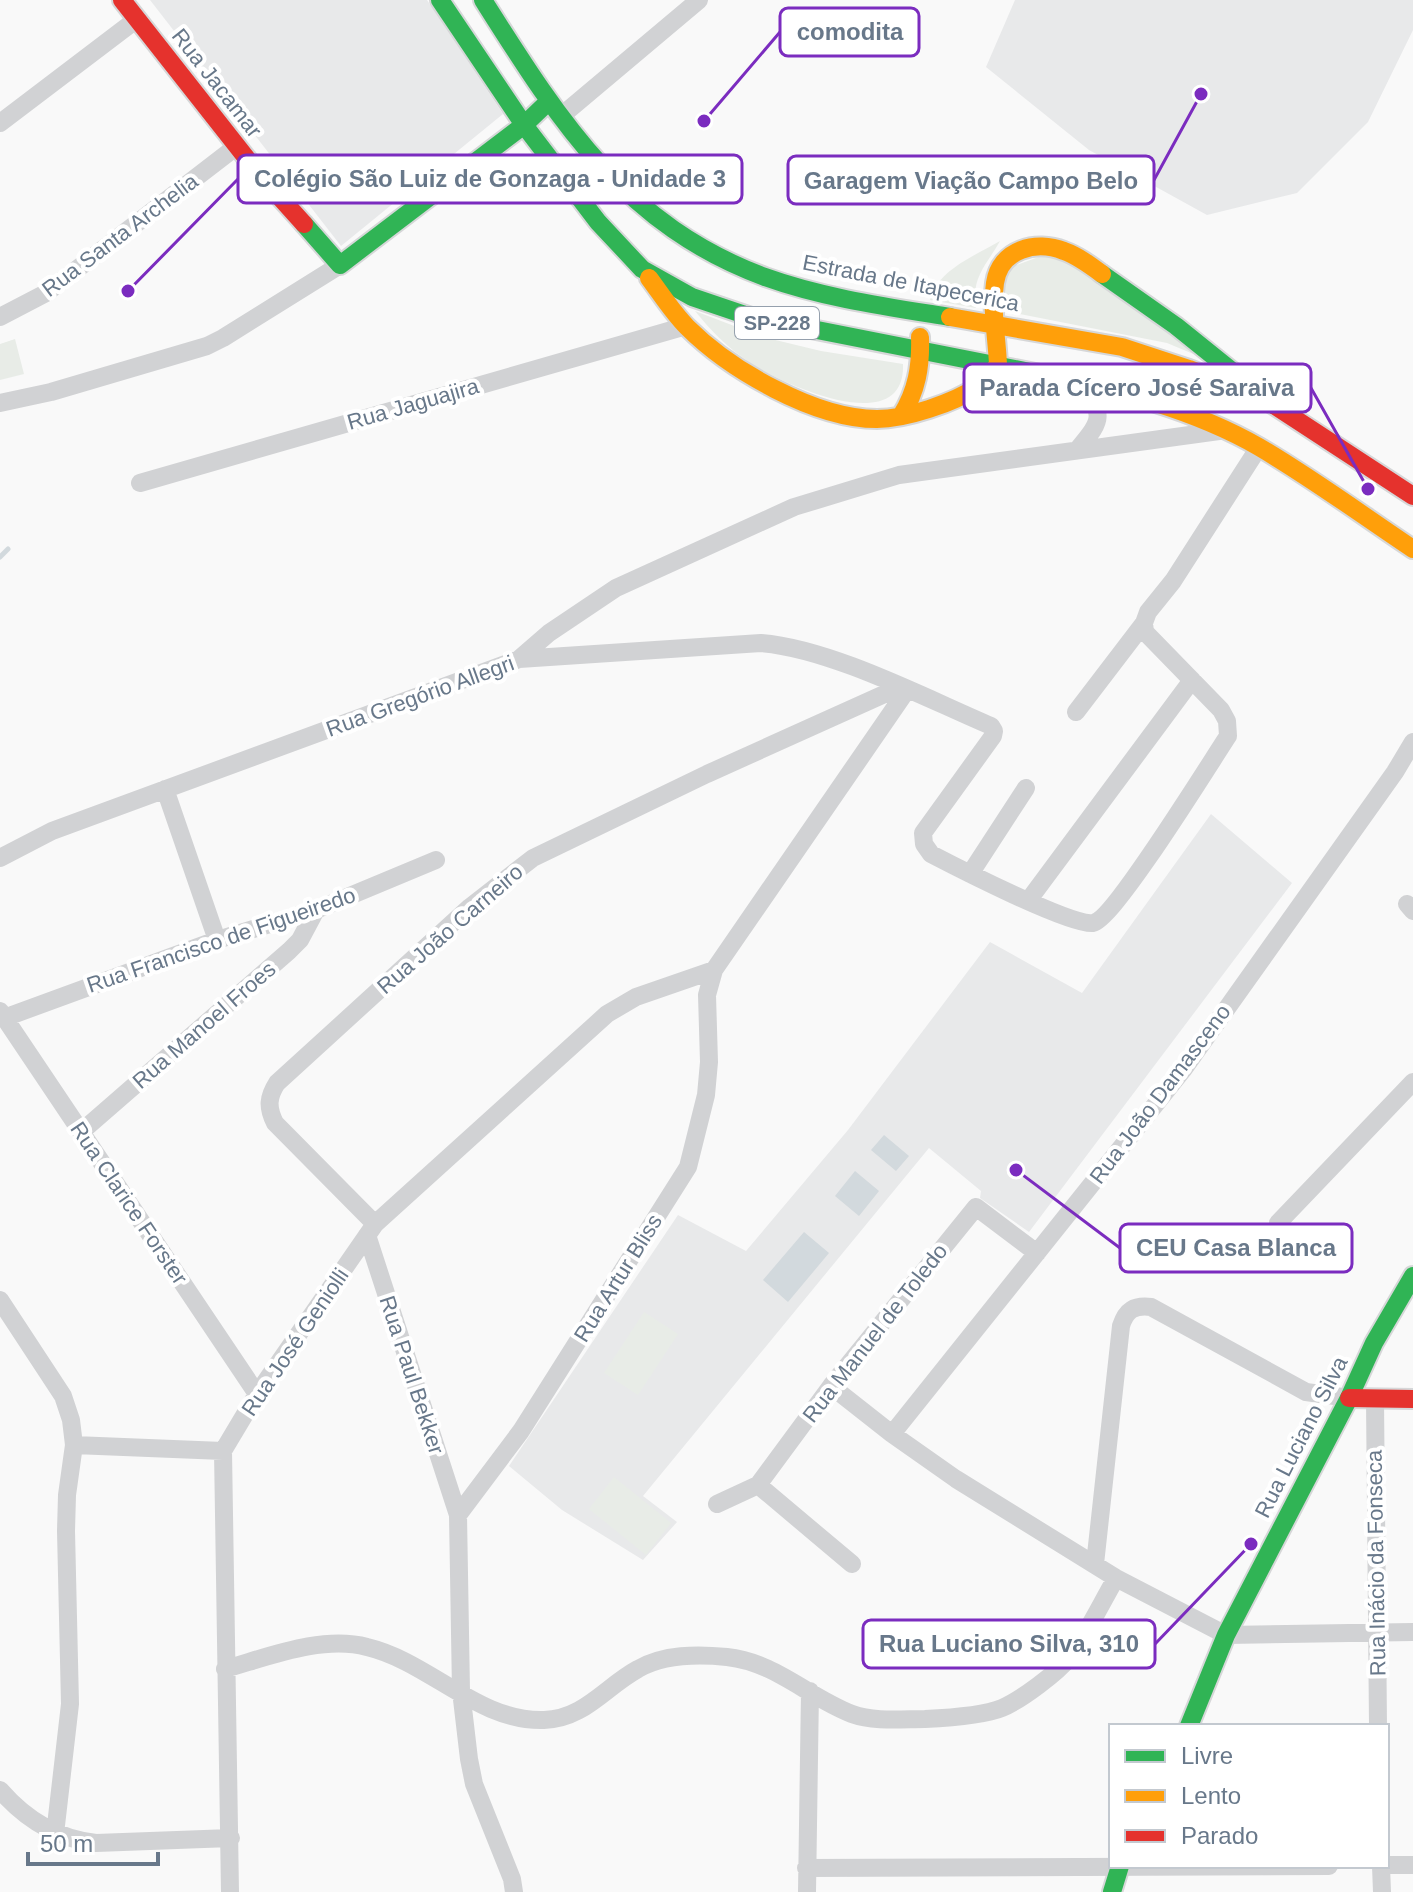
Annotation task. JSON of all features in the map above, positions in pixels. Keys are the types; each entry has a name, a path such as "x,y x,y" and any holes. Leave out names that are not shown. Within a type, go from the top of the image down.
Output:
{"main road":[{"name":"Rua Jacamar","path":"122,0 237,146 340,265"},
{"name":"SP-228","path":"440,0 524,125 598,222 642,269 692,297 751,317 1079,382 1161,405 1259,447 1413,549"},
{"name":"Estrada de Itapecerica","path":"483,0 548,102 609,176 651,214 696,245 765,277 860,302 1122,347 1189,369 1268,400 1413,496"},
{"path":"340,265 524,125 548,102"},
{"path":"642,269 686,326 731,363 781,393 843,415 879,419 931,408 977,387 998,365 994,287 1003,262 1025,247 1056,248 1133,293 1268,400"},
{"path":"901,416 917,389 921,372 921,311"},
{"name":"Rua Luciano Silva","path":"1190,1724 1226,1635 1349,1398 1374,1343 1413,1276"},
{"name":"Rua Luciano Silva","path":"1374,1343 1375,1400"},
{"path":"1349,1398 1413,1399"},
{"path":"1112,1892 1120,1868"}],"street":[{"path":"560,117 699,0"},
{"path":"0,123 137,19"},
{"name":"Rua Santa Archelia","path":"0,317 46,293 237,146"},
{"path":"0,403 51,392 207,346 340,265"},
{"name":"Rua Jaguajira","path":"140,483 686,326"},
{"path":"1078,449 1099,422 1100,414 1079,382"},
{"path":"519,659 549,633 616,588 794,507 899,475 1226,431"},
{"path":"1076,712 1144,623 1148,612 1173,581 1259,447"},
{"path":"1026,788 970,874 1078,921 1093,923 1102,918 1124,892 1228,736 1227,721 1221,710 1145,632 1144,623"},
{"name":"Rua Gregório Allegri","path":"0,858 52,831 519,659 761,643 794,648 991,726 993,736 923,833 924,844 931,854 970,874"},
{"path":"1028,901 1192,680"},
{"name":"Rua Artur Bliss","path":"458,1515 521,1431 688,1167 706,1095 709,1062 707,995 714,970 904,689"},
{"name":"Rua João Carneiro","path":"371,1230 275,1123 268,1104 277,1083 470,907 533,858 707,774 904,689"},
{"name":"Rua João Damasceno","path":"892,1434 1183,1070 1395,772 1413,742"},
{"path":"165,789 217,940"},
{"name":"Rua Francisco de Figueiredo","path":"2,1014 217,940 316,910 436,860"},
{"name":"Rua Manoel Froes","path":"81,1132 289,951 300,940 316,910"},
{"name":"Rua José Geniolli","path":"223,1451 257,1394 371,1230 607,1014 636,997 714,970"},
{"name":"Rua Clarice Forster","path":"2,1014 257,1394"},
{"path":"1278,1223 1413,1082"},
{"name":"Rua Manuel de Toledo","path":"717,1504 758,1485 831,1386 976,1207 1037,1253"},
{"name":"Rua Paul Bekker","path":"371,1230 458,1515"},
{"path":"0,1300 63,1396 71,1420 74,1445 66,1531 70,1704 55,1834"},
{"path":"1095,1564 1121,1326 1125,1314 1136,1307 1151,1307 1306,1392 1349,1398"},
{"path":"831,1386 956,1479 1116,1578 1226,1635 1413,1632"},
{"name":"Rua Inácio da Fonseca","path":"1375,1400 1378,1724"},
{"path":"74,1445 223,1451 230,1892"},
{"path":"758,1485 852,1564"},
{"path":"458,1515 461,1691 474,1784 504,1856 514,1892"},
{"path":"225,1669 292,1651 345,1644 365,1646 391,1654 498,1714 542,1720 566,1718 638,1669 660,1660 699,1655 752,1660 853,1714 880,1719 937,1718 999,1709 1050,1676 1069,1658 1116,1578"},
{"path":"807,1892 810,1691"},
{"path":"0,1790 11,1803 55,1834 96,1843 231,1838"},
{"path":"1389,1866 1413,1865"},
{"path":"806,1868 1109,1867"},
{"path":"1382,1892 1384,1868"}],"shaded area":[{"path":"150,0 427,0 503,114 341,246"},
{"path":"1015,0 1413,0 1413,30 1368,122 1297,193 1207,215 1089,150 986,67"},
{"path":"1000,241 978,280 976,308 930,300 948,272"},
{"path":"1055,251 1203,358 1167,343 1004,311 1006,269"},
{"path":"695,311 763,337 821,351 903,364 899,387 885,399 864,403 813,393 749,362 720,339"},
{"path":"15,339 24,374 0,380 0,344"},
{"path":"1211,814 1292,883 1029,1232 980,1198 981,1191 929,1148 643,1496 677,1522 643,1560 562,1510 509,1466 678,1215 746,1251 848,1130 990,942 1082,993"},
{"path":"884,1135 909,1156 896,1171 871,1150"},
{"path":"855,1171 879,1191 859,1216 835,1196"},
{"path":"804,1232 829,1253 788,1302 763,1280"},
{"path":"644,1312 678,1334 638,1395 604,1373"},
{"path":"614,1477 671,1523 646,1555 589,1509"}],"waterway":[{"path":"0,557 8,549"}],"traffic: fast":[{"path":"440,0 524,125 598,222 642,269 692,297 751,317 1045,375"},
{"path":"483,0 568,127 634,198 672,229 716,255 787,284 856,301 950,317"},
{"path":"304,224 340,265 524,125 548,102"},
{"path":"1102,274 1176,326 1248,384"},
{"path":"1190,1724 1226,1635 1349,1398 1374,1343 1413,1276"},
{"path":"1112,1892 1119,1868"}],"traffic: slow":[{"path":"649,278 687,327 726,360 750,375 827,411 877,419 915,413 956,399 980,385 998,365 995,283 998,271 1012,255 1031,247 1053,248 1074,255 1102,274"},
{"path":"950,317 1122,347 1263,398"},
{"path":"901,416 917,378 920,337"},
{"path":"1045,375 1100,387 1209,422 1298,471 1413,549"}],"traffic: jam":[{"path":"122,0 259,174 304,224"},
{"path":"1263,398 1413,496"},
{"path":"1349,1398 1413,1399"}],"place":[{"name":"Garagem Viação Campo Belo","path":"1201,94"},
{"name":"comodita","path":"704,121"},
{"name":"Colégio São Luiz de Gonzaga - Unidade 3","path":"128,291"},
{"name":"Parada Cícero José Saraiva","path":"1368,489"},
{"name":"CEU Casa Blanca","path":"1016,1170"},
{"name":"Rua Luciano Silva, 310","path":"1251,1544"}]}
